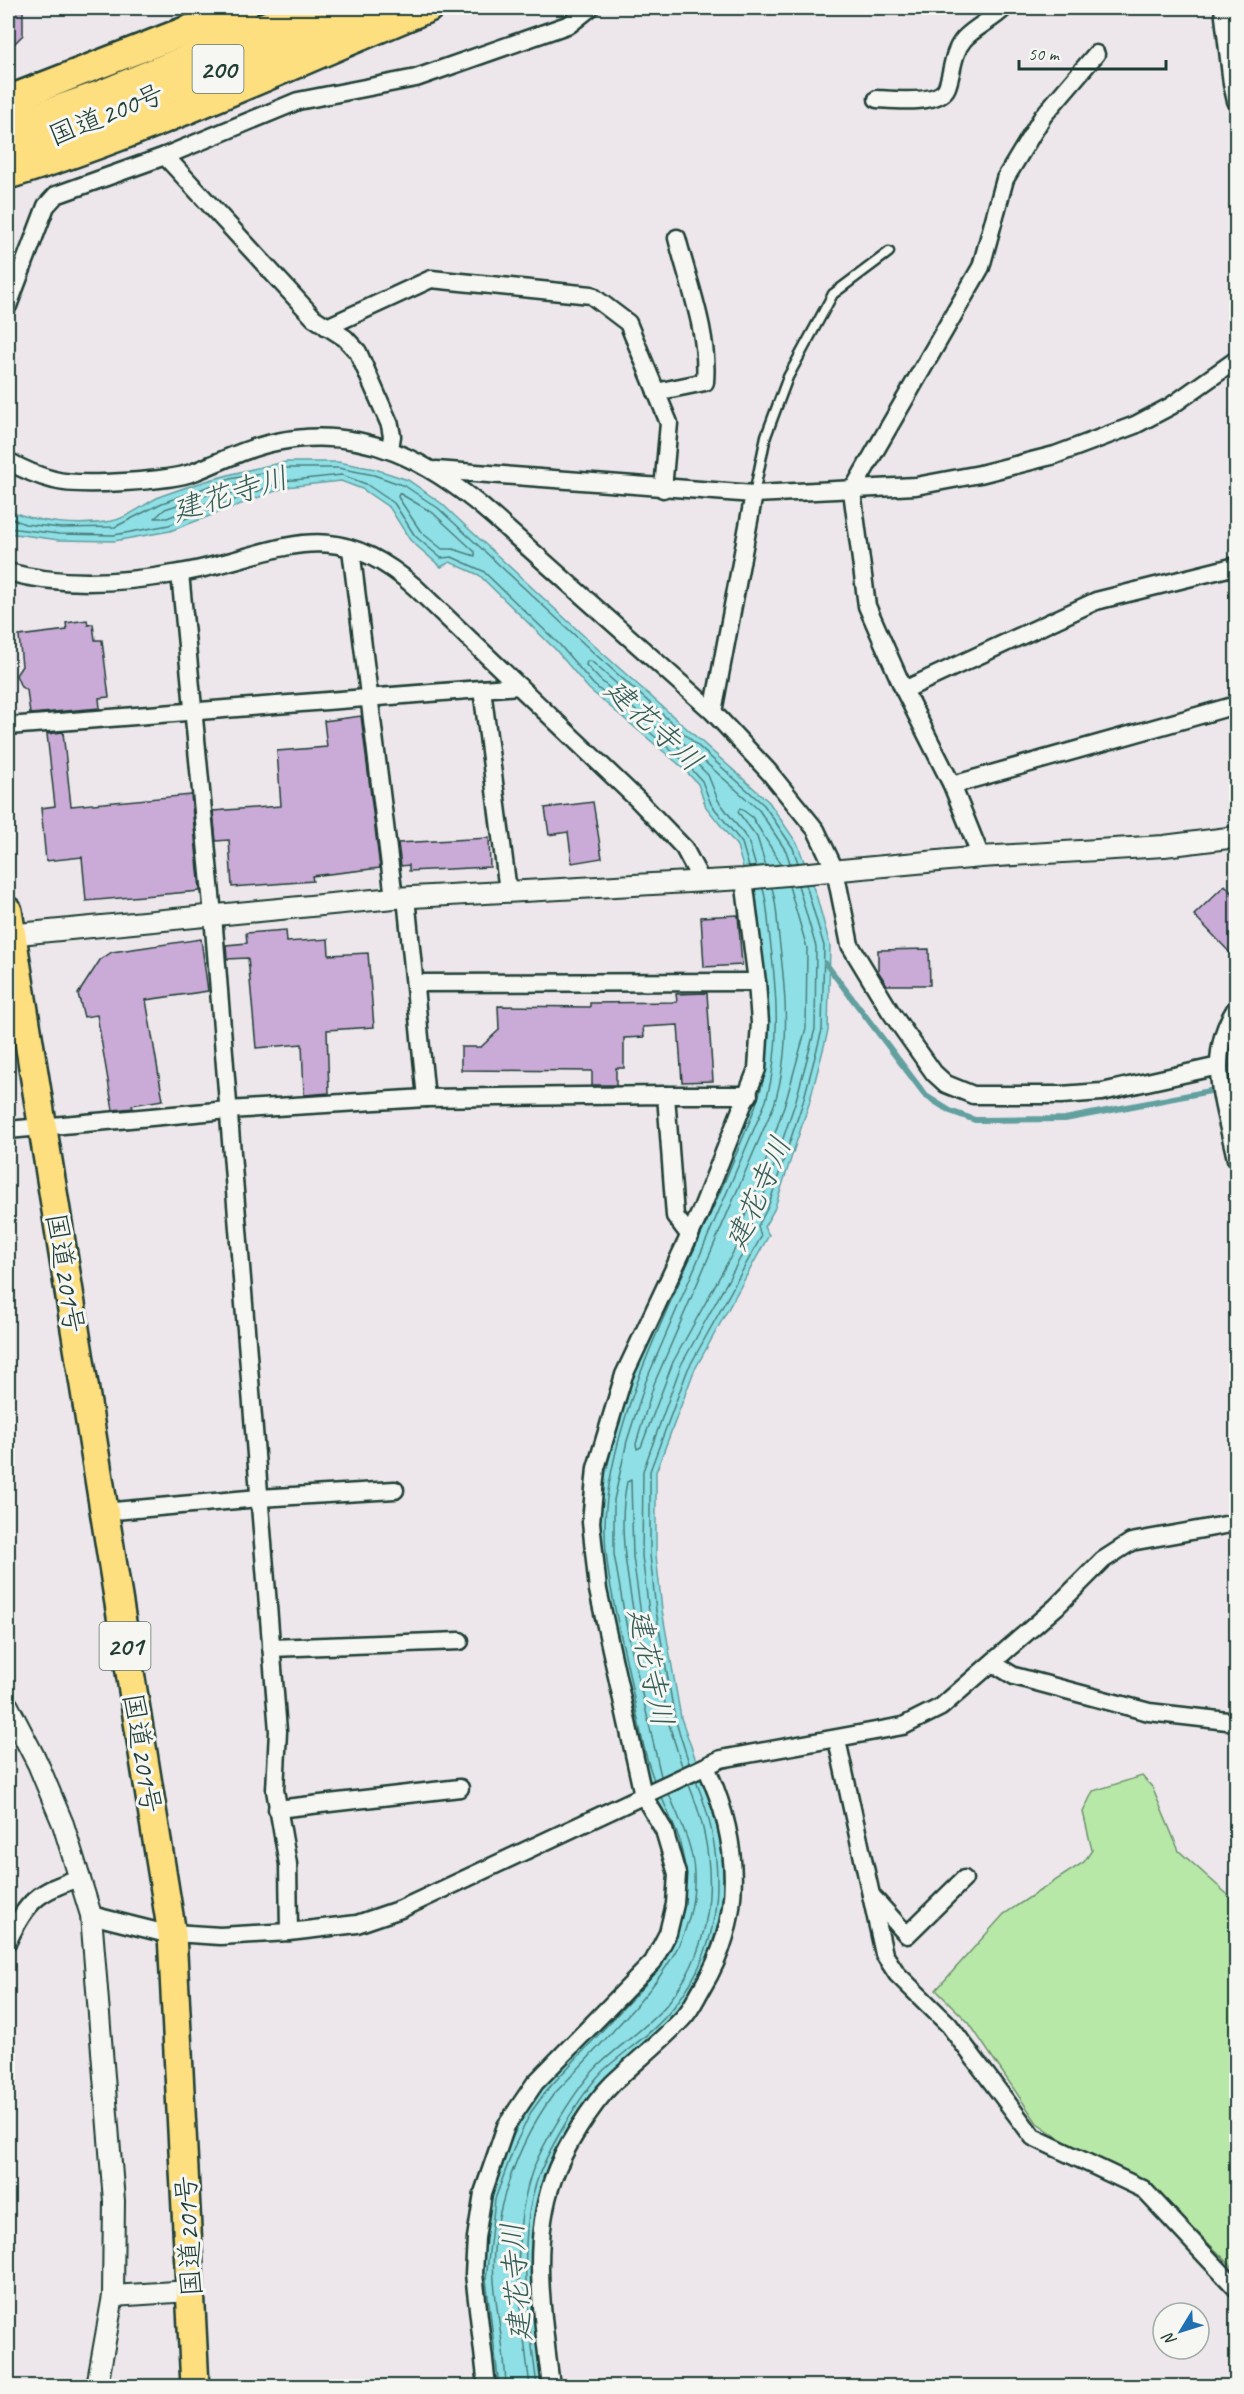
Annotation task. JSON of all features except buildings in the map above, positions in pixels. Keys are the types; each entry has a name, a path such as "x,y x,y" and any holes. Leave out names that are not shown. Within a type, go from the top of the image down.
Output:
{"highway":[{"path":"8,100 244,8"},
{"name":"国道200号","path":"8,153 102,94 309,8"},
{"name":"国道200号","path":"8,127 59,120 371,8"},
{"path":"8,175 71,156 168,118 429,8"},
{"name":"国道201号","path":"9,927 44,1127 103,1512 172,1934 195,2386"}],"street":[{"path":"8,306 46,206 56,195 165,156 298,101 416,78 537,36 570,24 590,8"},
{"path":"878,99 908,101 940,96 946,89 953,60 964,40 1004,8"},
{"path":"1223,8 1236,101"},
{"path":"981,857 952,785 904,690 867,606 852,491 981,267 1005,179 1043,116 1096,54"},
{"path":"165,156 314,318 345,338 358,352 390,425 392,436 390,449"},
{"path":"656,392 705,382 706,363 702,333 677,238"},
{"path":"327,327 432,279 591,295 628,323 669,423 663,489"},
{"path":"435,470 663,489 754,494 852,491 916,486 980,474 1055,455 1135,425 1171,406 1236,360"},
{"path":"8,461 56,481 134,482 192,473 239,452 277,442 309,438 390,449 435,470 463,489 713,712 769,772 816,830 850,945 890,1011 934,1073 946,1084 958,1091 993,1095 1092,1093 1219,1065"},
{"path":"713,712 754,494"},
{"path":"8,572 37,580 108,581 180,573 302,542 351,549 372,555 391,566 519,686 684,848 701,880"},
{"path":"351,549 370,698 415,983 426,1098"},
{"path":"904,690 1096,601 1236,566"},
{"path":"180,573 213,915 278,1731 277,1809 288,1864 289,1932"},
{"path":"8,726 519,686"},
{"path":"482,689 508,891"},
{"path":"952,785 1236,705"},
{"path":"9,927 213,915 400,897 744,879 981,857 1164,846 1236,837"},
{"path":"487,2386 474,2274 476,2238 483,2193 506,2126 535,2083 561,2054 642,1976 653,1962 668,1933 675,1904 677,1874 664,1830 646,1793 598,1590 592,1511 596,1468 624,1375 690,1236 758,1069 760,1023 757,982 744,879"},
{"path":"415,983 757,982"},
{"path":"1236,1008 1225,1026 1218,1081 1231,1107 1236,1159"},
{"path":"666,1095 675,1215 690,1236"},
{"path":"8,1130 228,1110 426,1098 749,1095"},
{"path":"103,1512 259,1498 395,1490"},
{"path":"91,1915 172,1934 220,1936 289,1932 357,1924 401,1909 721,1759 793,1744 837,1740 870,1731 903,1726 941,1707 994,1664 1103,1560 1131,1542 1236,1523"},
{"path":"271,1648 460,1641"},
{"path":"994,1664 1014,1676 1149,1712 1236,1722"},
{"path":"8,1706 38,1764 81,1877 91,1915 114,2201 113,2296 97,2386"},
{"path":"837,1740 884,1954 897,1974 949,2025 1033,2137 1143,2189 1236,2288"},
{"path":"551,2386 542,2311 540,2246 553,2179 577,2132 611,2085 685,2017 715,1968 734,1907 733,1864 726,1820 704,1768"},
{"path":"277,1809 460,1788"},
{"path":"8,1941 27,1905 56,1886 81,1877"},
{"path":"870,1894 907,1935 964,1879"},
{"path":"113,2296 190,2291"}],"lane":[{"path":"754,494 766,436 788,377 832,294 889,252"}],"green space":[{"path":"1142,1776 1152,1787 1179,1851 1236,1902 1236,2270 1144,2181 1105,2169 1037,2123 969,2023 936,1990 1004,1914 1084,1862 1092,1850 1083,1812 1093,1791"}],"water":[{"name":"建花寺川","path":"286,462 338,462 375,469 408,480 441,503 599,650 769,802 798,845 817,898 830,945 828,1031 809,1104 774,1210 764,1227 769,1235 694,1371 656,1472 656,1555 662,1610 681,1718 710,1800 722,1847 724,1906 699,1983 655,2036 608,2075 559,2145 544,2179 532,2237 532,2290 543,2386 493,2386 480,2279 489,2197 526,2109 664,1944 673,1840 647,1777 614,1632 601,1555 600,1499 614,1438 633,1376 753,1096 752,899 737,846 706,807 698,784 682,767 589,689 555,649 479,575 450,562 441,567 410,540 390,508 362,489 341,481 286,487 170,531 114,541 59,540 8,533 8,510 32,518 59,523 86,524 112,521 125,517 161,496 223,476"}],"waterway":[{"path":"826,964 926,1096 950,1111 975,1120 1065,1119 1236,1086"}]}
